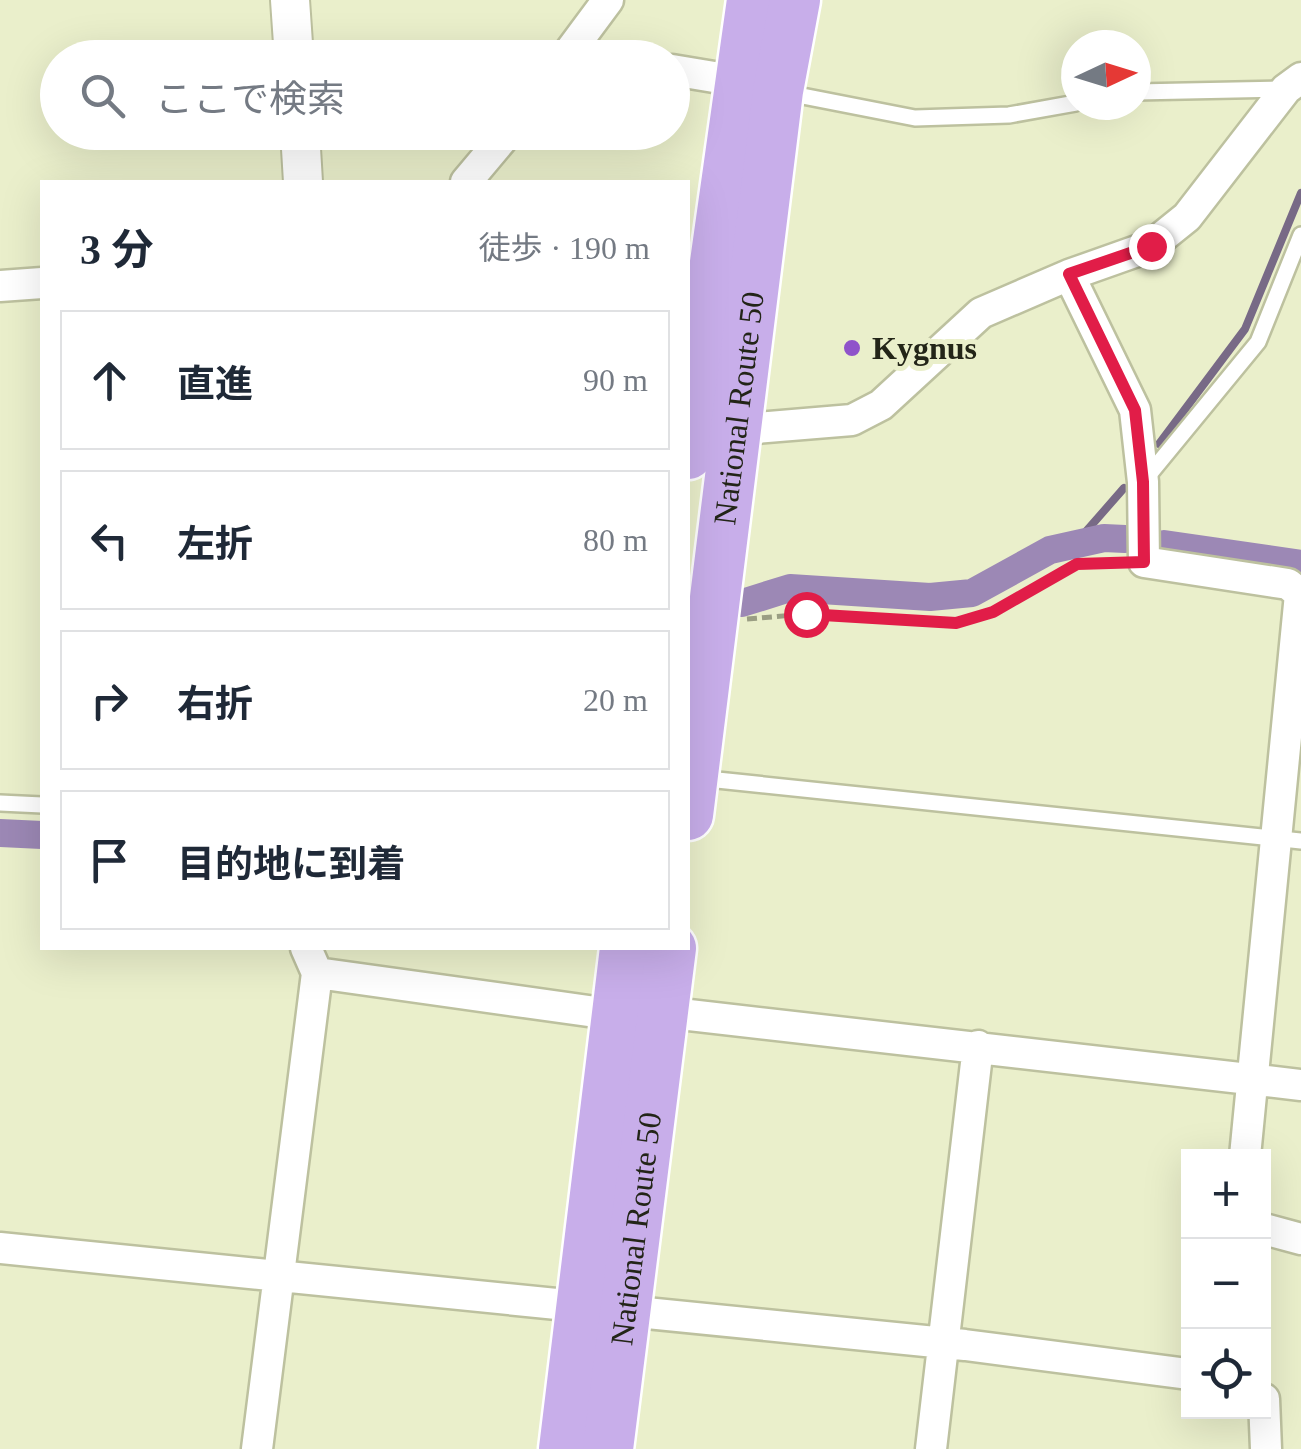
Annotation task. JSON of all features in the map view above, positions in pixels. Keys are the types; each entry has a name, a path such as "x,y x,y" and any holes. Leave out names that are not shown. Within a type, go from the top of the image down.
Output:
{"highway":[{"name":"National Route 50","path":"690,796 711,626 700,436 758,86 752,0"},
{"name":"National Route 50","path":"758,86 795,0"},
{"name":"National Route 50","path":"625,950 640,1013"},
{"name":"National Route 50","path":"608,1449 604,1307 640,1013 670,950"},
{"name":"National Route 50","path":"564,1449 604,1307"}],"street":[{"path":"290,0 293,40"},
{"path":"578,40 608,0"},
{"path":"690,73 758,86"},
{"path":"700,436 852,420 881,405 981,313 1069,274 1151,246 1187,217 1294,84"},
{"path":"301,150 303,180"},
{"path":"468,180 493,150"},
{"path":"1069,274 1135,410 1143,482 1144,562 1288,584 1300,594 1289,840 1250,1080 1245,1149"},
{"path":"0,286 40,284"},
{"path":"256,1449 312,960 640,1013 978,1046 1301,1085"},
{"path":"931,1449 978,1046"},
{"path":"1271,1231 1301,1239"},
{"path":"0,1248 277,1272 1181,1373"},
{"path":"1265,1419 1266,1449"}],"lane":[{"path":"1151,91 1294,84"},
{"path":"758,86 915,118 1010,115 1061,106"},
{"path":"1143,482 1258,342 1301,235"},
{"path":"690,796 1289,840"},
{"path":"0,802 40,805"}],"path":[{"path":"711,626 771,614 956,623 993,612 1077,564 1144,562"}],"waterway":[{"path":"1159,444 1245,329 1301,193"},
{"path":"1075,544 1124,488"},
{"path":"742,603 790,588 930,597 972,593 1050,550 1104,538 1125,539"},
{"path":"1164,544 1301,564"},
{"path":"0,833 40,835"}],"place":[{"name":"Kygnus","path":"852,348"}],"route":[{"path":"806,614 956,623 993,612 1077,564 1144,562 1143,482 1135,410 1069,274 1151,246"}]}
